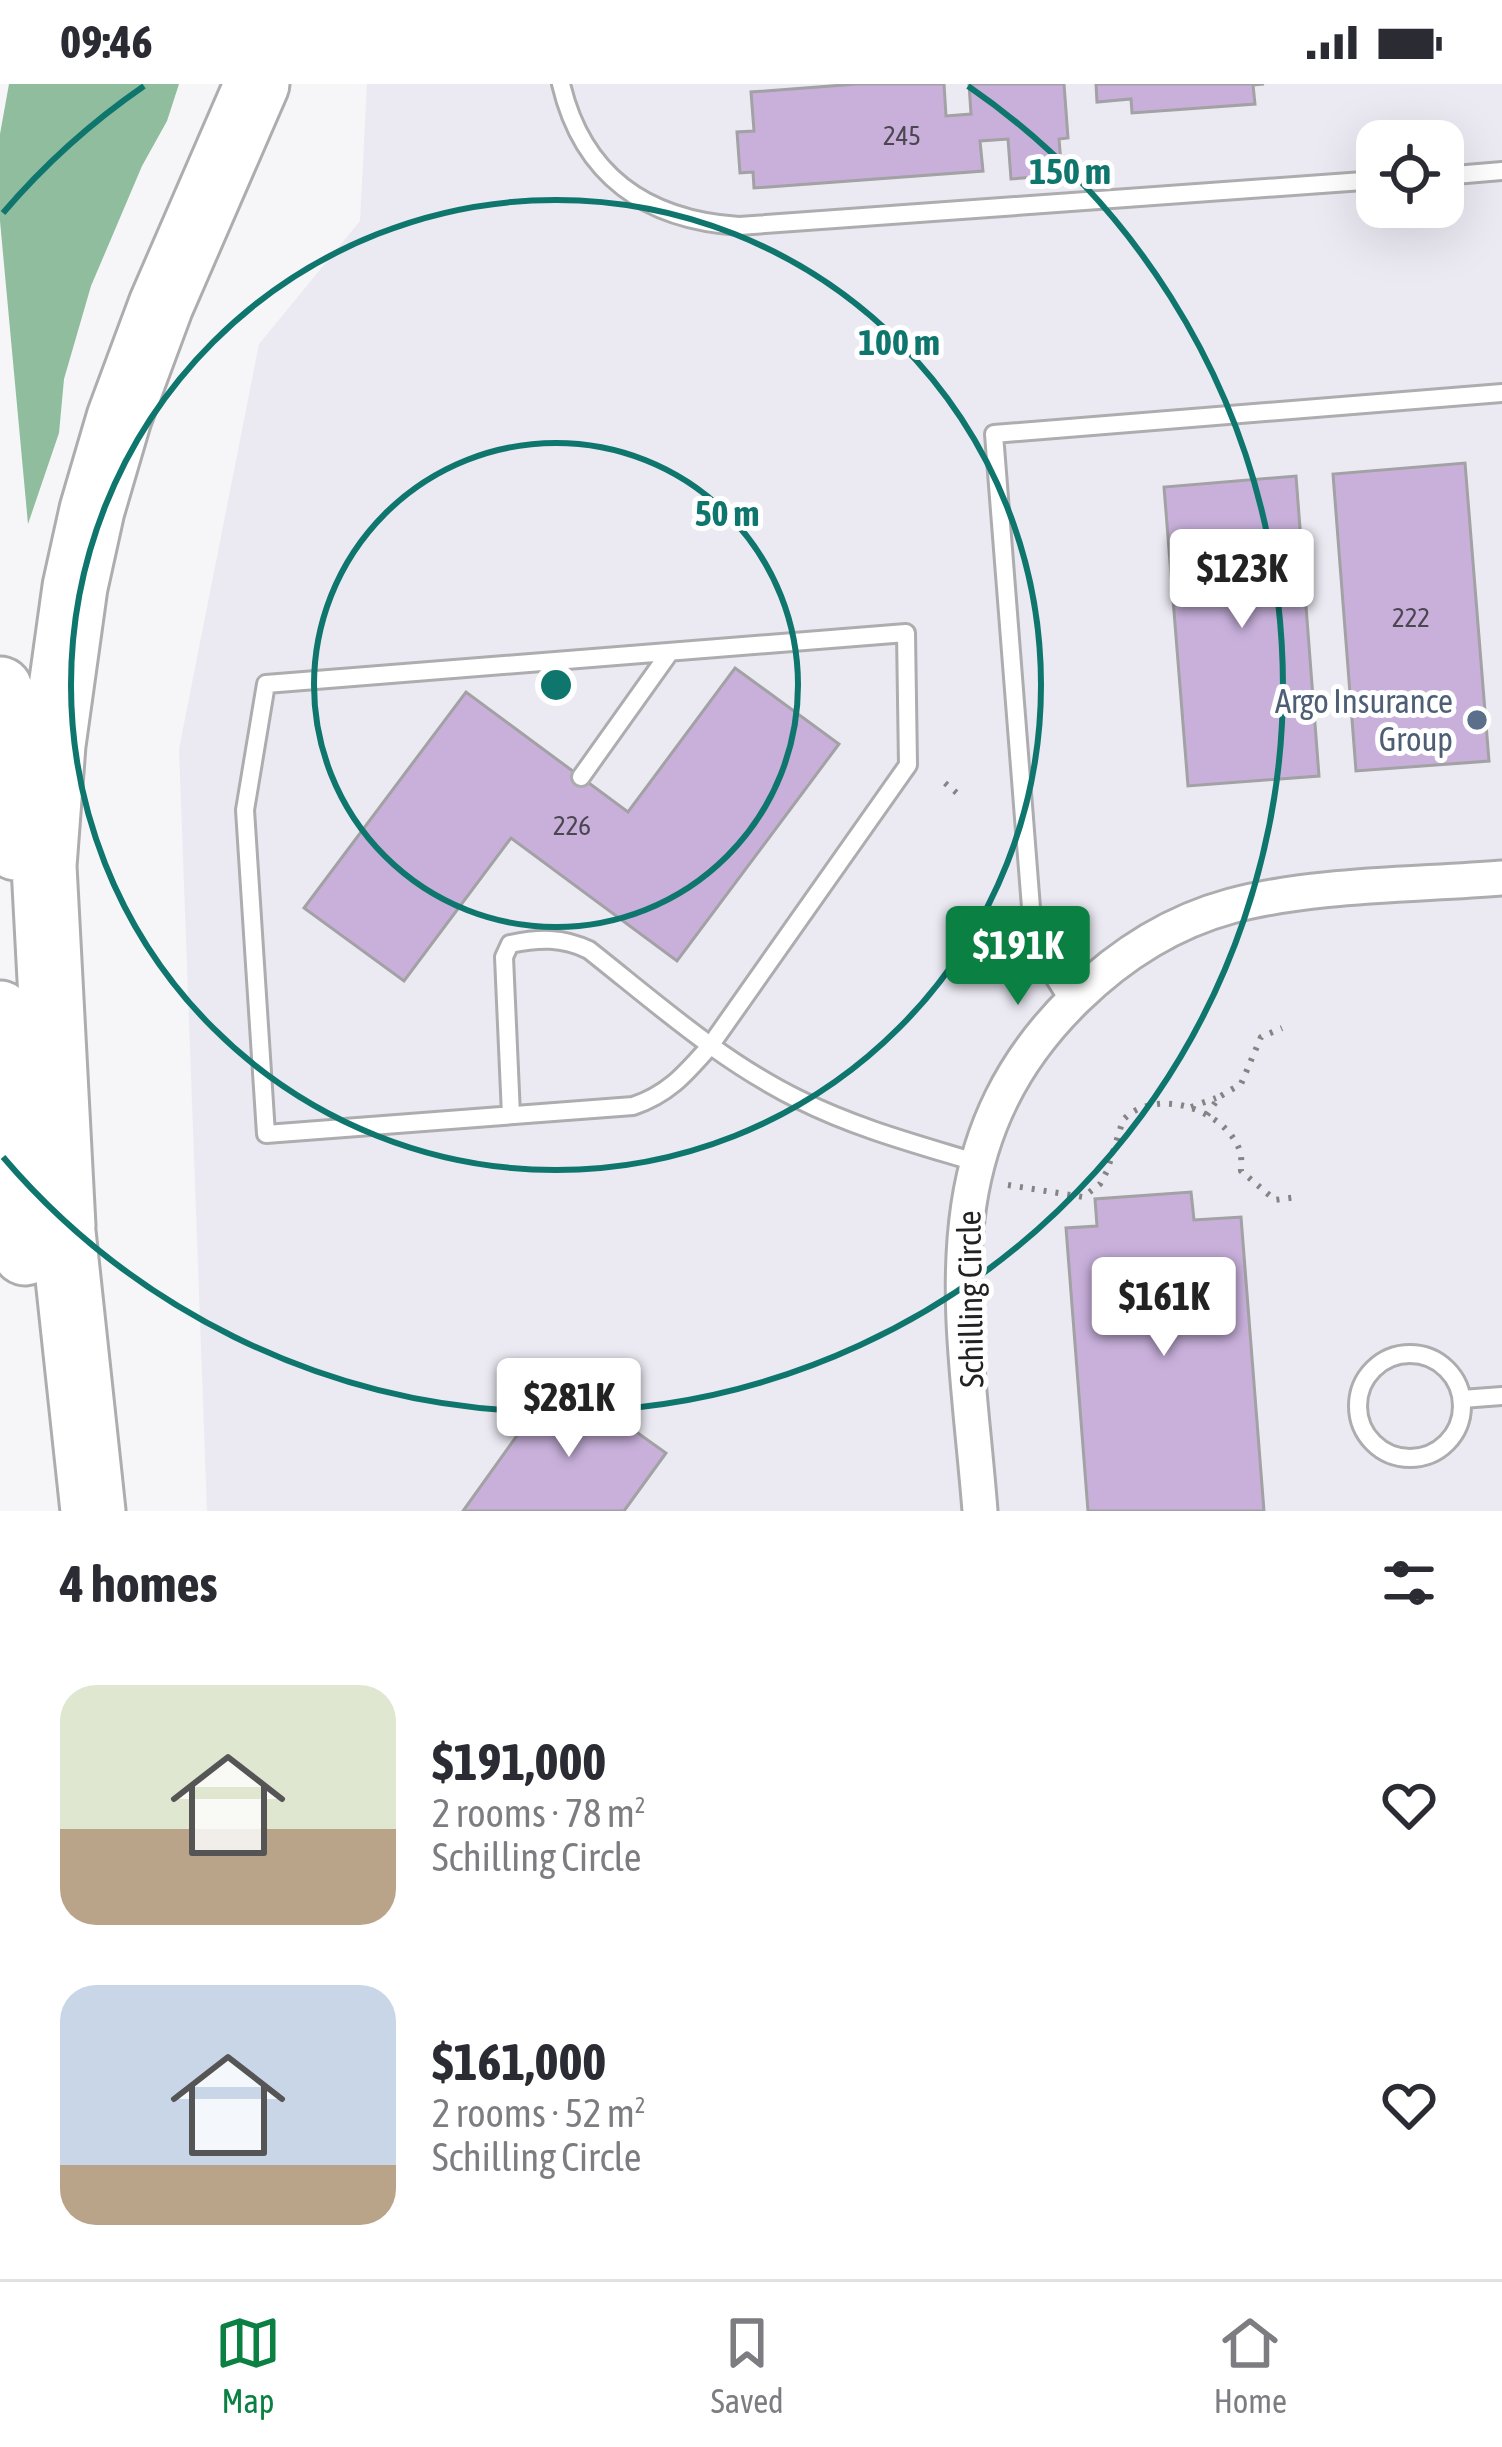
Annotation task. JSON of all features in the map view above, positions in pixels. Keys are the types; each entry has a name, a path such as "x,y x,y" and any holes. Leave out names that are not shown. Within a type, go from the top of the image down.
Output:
{"highway":[{"path":"64,1226 44,866 52,745 75,587 118,418 160,304 256,84"},
{"path":"0,689 94,1511"},
{"path":"0,1013 54,1511"}],"street":[{"name":"Schilling Circle","path":"980,1511 963,1250 975,1162 1007,1084 1033,1042 1134,949 1231,906 1299,895 1502,878"}],"lane":[{"path":"561,84 569,118 590,153 617,182 651,208 700,223 739,226 1356,182"},
{"path":"1464,174 1502,171"},
{"path":"1070,1004 1034,946 994,434 1502,393"},
{"path":"906,633 908,765 710,1046 674,1086 633,1106 266,1134 245,810 266,684 670,652 906,633"},
{"path":"581,777 670,652"},
{"path":"511,1115 502,973 510,944 571,941 589,950 710,1046 798,1100 872,1130 975,1162"},
{"path":"1400,1354 1434,1359 1448,1370 1462,1399 1454,1433 1443,1446 1411,1458 1378,1448 1366,1435 1357,1403 1370,1371 1400,1354"},
{"path":"1462,1399 1502,1396"}],"path":[{"path":"945,783 958,794"},
{"path":"1008,1185 1083,1197 1100,1184 1123,1120 1131,1112 1146,1107 1191,1107 1241,1084 1262,1037 1282,1028"},
{"path":"1207,1115 1219,1096"},
{"path":"1191,1107 1221,1125 1240,1150 1241,1171 1275,1200 1297,1197"}],"shaded area":[{"path":"367,84 1502,84 1502,1511 207,1511 179,749 259,344 360,221"}],"green space":[{"path":"9,84 179,84 167,121 142,166 91,286 64,379 59,433 28,524 0,221 0,134"}],"building":[{"path":"857,84 944,84 946,116 971,114 969,84 1064,84 1068,138 1059,139 1062,175 1011,179 1008,139 980,141 983,171 754,188 753,172 740,173 737,132 754,131 751,92"},
{"path":"1096,84 1264,84 1253,85 1255,104 1132,113 1131,99 1097,102"},
{"path":"1465,463 1489,761 1356,771 1333,474"},
{"path":"1296,476 1319,776 1188,786 1164,487"},
{"path":"735,668 839,744 677,961 511,838 404,981 304,908 466,692 628,812"},
{"path":"1191,1192 1194,1220 1241,1217 1264,1511 1088,1511 1066,1228 1097,1226 1095,1199"},
{"path":"559,1377 666,1453 624,1511 463,1511"}],"place":[{"name":"Argo Insurance Group","path":"1477,720"}]}
